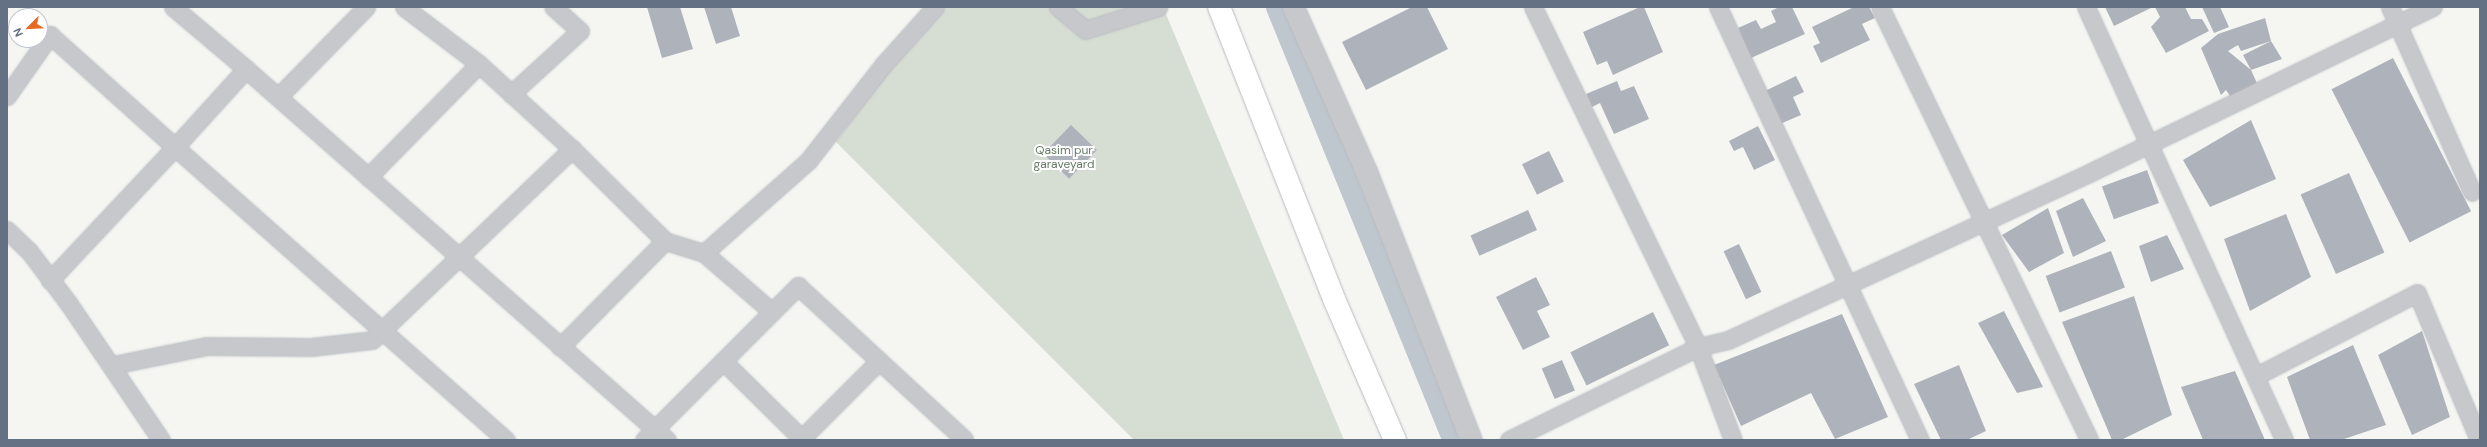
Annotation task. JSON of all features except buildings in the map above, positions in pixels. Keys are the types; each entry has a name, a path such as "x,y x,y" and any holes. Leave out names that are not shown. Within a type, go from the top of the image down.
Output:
{"main road":[{"path":"1219,7 1334,299 1395,440"}],"street":[{"path":"173,7 246,69 458,258 560,346 656,436 723,360 798,286 964,439"},
{"path":"278,98 366,7"},
{"path":"404,7 479,64 572,149 666,241 704,252 772,312"},
{"path":"511,94 580,31 553,7"},
{"path":"704,252 808,161 883,64 935,7"},
{"path":"1058,7 1085,30 1158,7"},
{"path":"1293,7 1366,171 1471,440"},
{"path":"1533,7 1698,347 1733,440"},
{"path":"1718,7 1920,440"},
{"path":"1880,7 2089,440"},
{"path":"2086,7 2147,144 2256,376 2284,440"},
{"path":"2390,7 2472,192"},
{"path":"1509,440 1698,347 1728,340 2147,144 2433,7"},
{"path":"7,96 50,35 175,148 506,440"},
{"path":"368,178 479,64"},
{"path":"50,280 175,148 246,69"},
{"path":"114,365 206,346 311,347 372,340 572,149"},
{"path":"7,230 29,251 114,365 161,440"},
{"path":"560,346 666,241"},
{"path":"2256,376 2417,293 2479,440"},
{"path":"723,360 801,440 879,361"}],"green space":[{"name":"Qasim pur garaveyard","path":"934,7 1163,7 1344,440 1134,440 836,142"}],"waterway":[{"path":"1276,7 1453,440"}]}
